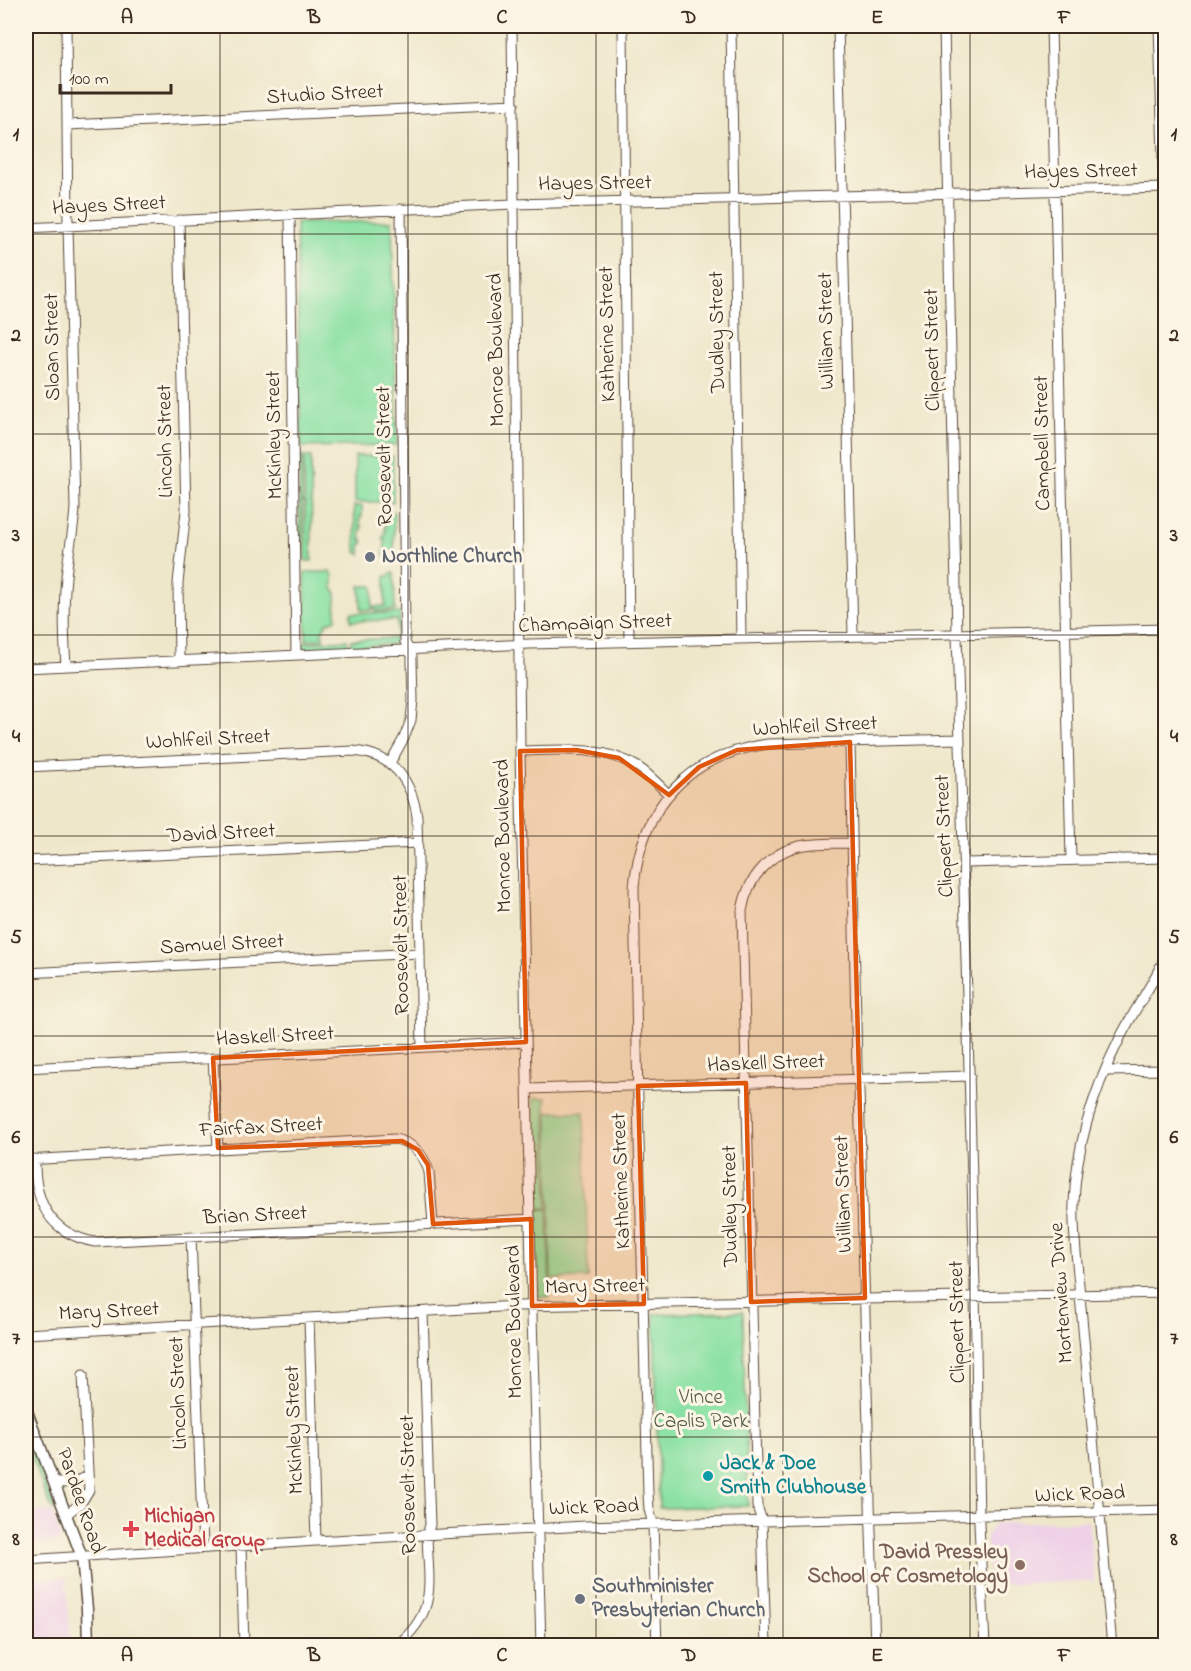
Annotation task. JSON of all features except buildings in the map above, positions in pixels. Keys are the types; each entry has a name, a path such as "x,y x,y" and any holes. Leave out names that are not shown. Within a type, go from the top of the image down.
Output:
{"main road":[{"name":"Pardee Road","path":"26,1409 82,1557 88,1646"}],"street":[{"name":"Sloan Street","path":"66,26 75,507 75,523 65,591 66,666"},
{"name":"Monroe Boulevard","path":"512,26 518,644 541,1646"},
{"name":"Katherine Street","path":"623,26 629,641"},
{"name":"Dudley Street","path":"730,26 741,639"},
{"name":"William Street","path":"838,26 853,636"},
{"name":"Clippert Street","path":"944,26 979,1516 985,1646"},
{"name":"Campbell Street","path":"1051,26 1071,860"},
{"path":"1159,26 1166,254"},
{"name":"Studio Street","path":"67,125 514,104"},
{"name":"Hayes Street","path":"26,228 513,204 1165,188"},
{"name":"Roosevelt Street","path":"401,209 405,642 412,662 413,700 411,720 390,763 401,774 414,798 417,816 422,1047"},
{"name":"McKinley Street","path":"290,214 296,655"},
{"name":"Lincoln Street","path":"179,220 186,511 178,583 179,661"},
{"name":"Champaign Street","path":"26,668 518,644 1166,629"},
{"name":"Wohlfeil Street","path":"669,795 684,778 699,767 737,750 768,744 960,739"},
{"name":"William Street","path":"850,742 875,1646"},
{"path":"520,752 576,750 598,752 619,758 639,768 669,795"},
{"name":"Wohlfeil Street","path":"26,767 353,751 370,754 390,763"},
{"name":"Katherine Street","path":"657,1646 653,1524 649,1509 634,898 635,870 641,846 650,822 669,795"},
{"name":"David Street","path":"26,861 418,843"},
{"name":"Dudley Street","path":"766,1646 762,1521 757,1506 742,918 748,889 754,878 775,856 807,844 852,843"},
{"path":"964,863 1166,858"},
{"name":"Samuel Street","path":"26,974 420,953"},
{"name":"Mortenview Drive","path":"1112,1646 1079,1295 1074,1223 1076,1182 1085,1129 1105,1071 1119,1040 1166,955"},
{"name":"Haskell Street","path":"26,1068 526,1042"},
{"path":"213,1058 218,1148"},
{"path":"1105,1071 1166,1070"},
{"name":"Haskell Street","path":"528,1089 970,1076"},
{"name":"Fairfax Street","path":"30,1159 389,1139 402,1141 418,1150 428,1165 433,1224"},
{"name":"Brian Street","path":"30,1159 42,1204 55,1223 72,1235 102,1243 531,1218"},
{"name":"Lincoln Street","path":"191,1237 203,1548"},
{"name":"Mary Street","path":"26,1334 532,1306 1166,1293"},
{"name":"Roosevelt Street","path":"396,1646 415,1629 426,1609 430,1590 423,1312"},
{"name":"McKinley Street","path":"309,1318 316,1541"},
{"path":"67,1514 88,1494 83,1375"},
{"path":"55,1483 74,1482 88,1474"},
{"name":"Wick Road","path":"26,1560 537,1528 1166,1510"},
{"path":"241,1545 244,1646"}],"highlighted area":[{"path":"850,742 865,1298 751,1302 746,1083 638,1086 644,1304 532,1306 531,1219 433,1224 428,1165 418,1150 402,1141 218,1148 213,1058 526,1042 520,751 576,750 619,758 669,795 699,767 737,750"}],"shaded area":[{"path":"52,1511 61,1536 60,1541 26,1545 26,1512"},
{"path":"1088,1521 1095,1581 990,1585 986,1536 996,1523"},
{"path":"66,1577 71,1645 26,1645 26,1580"}],"green space":[{"path":"392,221 397,445 301,447 296,223"},
{"path":"300,456 302,456 303,561 300,559"},
{"path":"355,456 393,456 393,502 355,502"},
{"path":"304,457 311,457 312,561 306,561"},
{"path":"354,506 362,506 361,554 356,552"},
{"path":"385,512 394,512 394,551 389,551 389,556 384,556"},
{"path":"305,572 331,572 333,575 336,619 327,623 322,631 323,639 306,640"},
{"path":"390,573 394,573 395,610 375,611 374,607 385,606 385,576 390,576"},
{"path":"360,586 373,586 372,610 361,610"},
{"path":"351,613 400,613 400,635 397,636 397,620 351,621"},
{"path":"395,638 395,644 351,647 351,640"},
{"path":"347,640 348,647 304,649 301,643"},
{"path":"533,1098 546,1098 548,1208 535,1208"},
{"path":"548,1112 584,1112 588,1278 551,1279"},
{"path":"548,1209 550,1297 537,1297 535,1210"},
{"name":"Vince Caplis Park","path":"743,1312 748,1506 659,1508 654,1314"},
{"path":"26,1432 54,1510 49,1504 26,1441"}],"place":[{"name":"Northline Church","path":"370,557"},
{"name":"Jack & Doe Smith Clubhouse","path":"708,1476"},
{"name":"Michigan Medical Group","path":"131,1529"},
{"name":"David Pressley School of Cosmetology","path":"1020,1565"},
{"name":"Southminister Presbyterian Church","path":"580,1599"}]}
